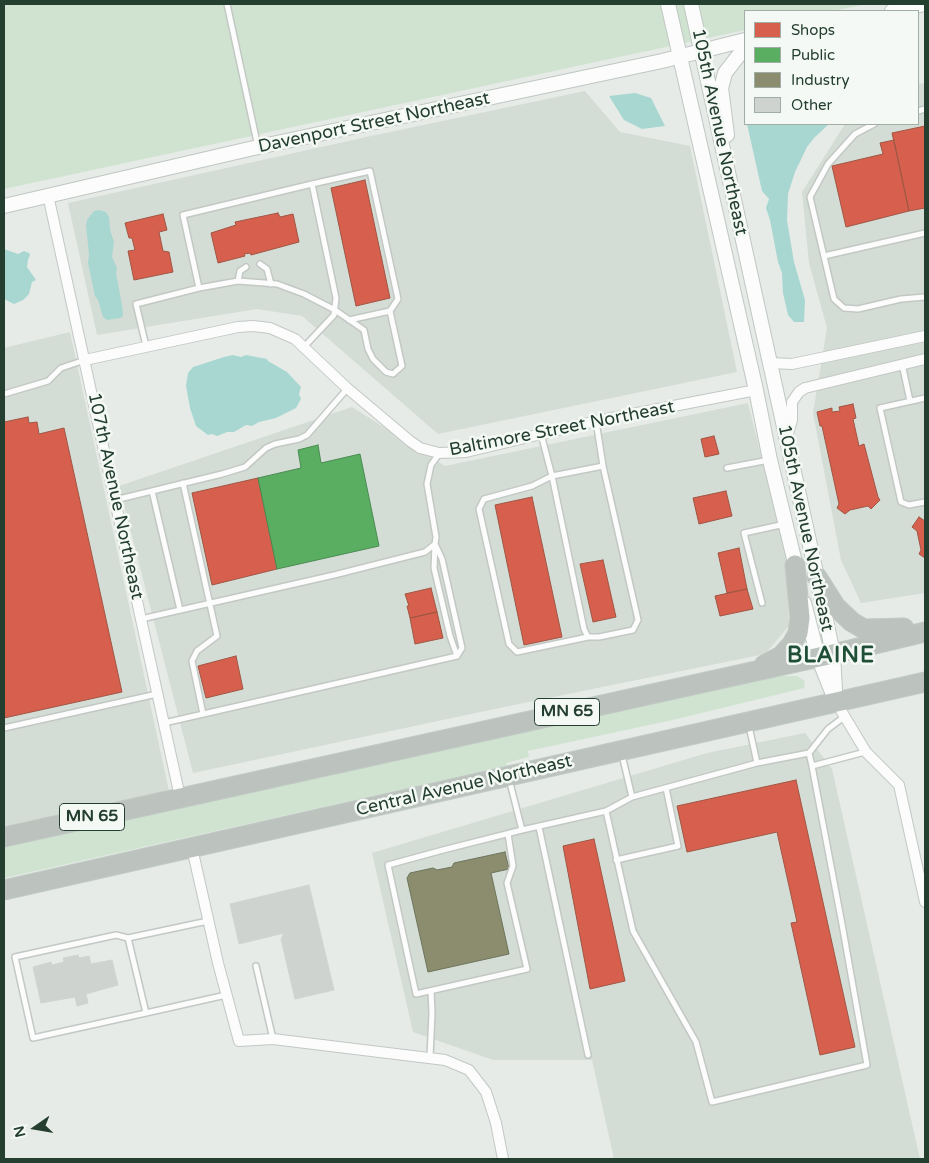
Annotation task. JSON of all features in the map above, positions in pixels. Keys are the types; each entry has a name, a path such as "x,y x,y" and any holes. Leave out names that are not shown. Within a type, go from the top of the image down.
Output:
{"highway":[{"path":"752,672 781,656 792,644 798,632 800,618 795,565"},
{"path":"817,577 836,607 852,622 864,628 925,628"},
{"name":"MN 65","path":"4,837 925,632"},
{"name":"Central Avenue Northeast","path":"4,890 620,750 749,723 840,709 925,682"}],"street":[{"name":"105th Avenue Northeast","path":"668,4 795,565 825,655 840,709"},
{"name":"105th Avenue Northeast","path":"691,4 817,577 825,655"},
{"path":"896,10 923,4"},
{"name":"Davenport Street Northeast","path":"4,206 258,147 744,40"},
{"path":"735,207 721,88 725,73 738,55 744,52"},
{"name":"107th Avenue Northeast","path":"48,195 180,797"},
{"name":"Baltimore Street Northeast","path":"85,360 238,327 270,328 295,339 347,388 410,441 429,451 452,454 596,421 756,390"},
{"path":"770,363 792,364 925,336"},
{"path":"786,439 792,420 792,402 799,392 805,388 925,359"},
{"path":"840,709 866,752 899,785 925,902"},
{"path":"192,848 239,1041 273,1040 430,1057 445,1060 469,1070 486,1092 496,1123 503,1159"}],"lane":[{"path":"227,4 258,147"},
{"path":"872,125 855,134 828,164 810,197 834,299 844,308 858,309 902,299 925,297"},
{"path":"198,288 183,215 370,171 398,299 390,311 349,320"},
{"path":"304,347 334,315 336,298 312,184"},
{"path":"824,256 925,233"},
{"path":"260,264 267,269 272,284"},
{"path":"238,281 240,271 246,267"},
{"path":"146,346 136,304 198,288 238,281 272,284 304,294 335,310 364,330 368,349 373,358 386,372 393,374 402,366 390,311"},
{"path":"4,394 48,381 61,368 85,360"},
{"path":"902,364 910,401"},
{"path":"115,500 245,467 266,448 307,435 347,388"},
{"path":"925,398 880,408 901,502 909,506 925,502"},
{"path":"596,421 603,466 638,620 633,630 599,637 588,637 517,652 510,644 480,509 484,499 532,486 552,476 603,466"},
{"path":"541,434 552,476 584,629 588,637"},
{"path":"439,453 431,465 428,484 436,531 434,568 450,636 457,656"},
{"path":"727,468 770,460"},
{"path":"183,483 217,636 197,651 192,661 203,714"},
{"path":"152,491 180,610"},
{"path":"762,603 744,533 785,524"},
{"path":"141,619 417,555 435,544"},
{"path":"163,723 457,656 462,648 442,559 435,544"},
{"path":"4,728 157,694"},
{"path":"508,834 513,866 507,882 526,969 416,994 388,865 522,830 606,811 632,797 757,763 809,753 828,729 840,709"},
{"path":"749,723 757,763"},
{"path":"620,750 632,797"},
{"path":"812,766 866,752"},
{"path":"606,811 633,932 696,1042 712,1102 867,1065 809,753"},
{"path":"508,776 522,830"},
{"path":"616,860 678,846 666,788"},
{"path":"539,827 588,1055"},
{"path":"209,921 128,938 116,935 15,957 33,1038 227,995"},
{"path":"128,938 146,1013"},
{"path":"256,966 273,1040"},
{"path":"430,1057 431,991"}],"shaded area":[{"path":"925,83 925,593 861,603 841,560 813,413 827,328 809,263 802,192 844,125 919,125 919,84"},
{"path":"585,91 620,132 690,146 737,372 438,434 302,316 257,309 97,335 68,203"},
{"path":"70,332 169,791 4,826 4,348"},
{"path":"748,403 787,559 789,626 765,654 193,773 119,486 352,407 445,466"},
{"path":"805,733 832,769 920,1159 614,1159 592,1060 493,1060 413,1032 372,853 707,753"}],"green space":[{"path":"4,4 867,4 837,10 744,10 744,30 4,189"},
{"path":"771,676 797,676 805,681 804,688 677,719 528,751 529,757 506,763 507,766 4,878 4,846"}],"water":[{"path":"635,93 651,98 665,126 642,129 624,120 609,96"},
{"path":"747,125 828,125 807,147 795,172 788,194 787,220 794,262 805,300 804,322 794,322 788,315 783,293 782,273 766,208 769,199 762,191"},
{"path":"94,211 106,212 109,217 110,230 114,242 112,257 117,268 116,273 123,316 107,320 103,317 95,296 88,263 87,220"},
{"path":"4,249 18,254 24,251 29,253 27,267 36,280 32,282 29,294 23,300 14,304 4,299"},
{"path":"233,355 241,357 246,355 267,359 287,372 301,387 299,394 301,399 296,408 276,418 259,422 252,426 246,425 234,432 227,432 217,436 208,435 196,426 190,408 186,386 188,373 193,367"}],"building: Shops":[{"path":"925,126 925,208 909,211 892,133"},
{"path":"894,140 909,211 846,227 832,166 883,154 880,143"},
{"path":"365,180 390,298 356,306 331,188"},
{"path":"278,213 280,217 293,214 299,242 251,255 250,253 244,254 245,256 218,263 211,233 236,225 235,222"},
{"path":"163,214 167,230 159,232 163,251 169,252 173,272 134,280 128,251 135,250 125,223"},
{"path":"853,404 856,418 853,419 859,446 864,444 880,500 871,509 868,506 850,510 845,514 837,508 839,504 822,426 820,426 817,412 832,408 832,412 840,411 839,407"},
{"path":"28,417 29,423 37,422 39,434 64,428 122,692 4,718 4,422"},
{"path":"714,436 719,454 705,457 701,439"},
{"path":"258,478 277,569 212,585 192,493"},
{"path":"726,491 732,516 699,524 693,498"},
{"path":"532,497 562,637 524,645 495,505"},
{"path":"919,517 925,521 925,558 919,554 921,550 917,531 912,527"},
{"path":"739,548 747,589 727,593 718,553"},
{"path":"603,560 616,617 593,622 580,564"},
{"path":"431,588 437,612 410,618 405,594"},
{"path":"747,589 753,609 720,616 715,596"},
{"path":"437,612 443,638 415,644 410,618"},
{"path":"236,656 243,689 206,698 198,666"},
{"path":"796,780 855,1047 820,1055 791,923 797,922 777,832 687,852 677,806"},
{"path":"594,839 625,981 590,989 563,846"}],"building: Public":[{"path":"318,445 321,463 360,454 379,546 277,569 258,478 301,468 298,450"}],"building: Industry":[{"path":"505,852 509,869 491,873 509,954 428,972 407,878 410,873 433,868 437,870 452,867 454,863"}],"building: Other":[{"path":"309,885 334,990 295,999 281,939 284,933 239,944 230,904"},
{"path":"78,955 79,958 89,956 91,964 112,960 118,985 86,994 88,1003 77,1006 75,997 41,1003 33,967 51,962 52,965 64,962 63,958"}],"district":[{"name":"BLAINE","path":"831,656"}]}
